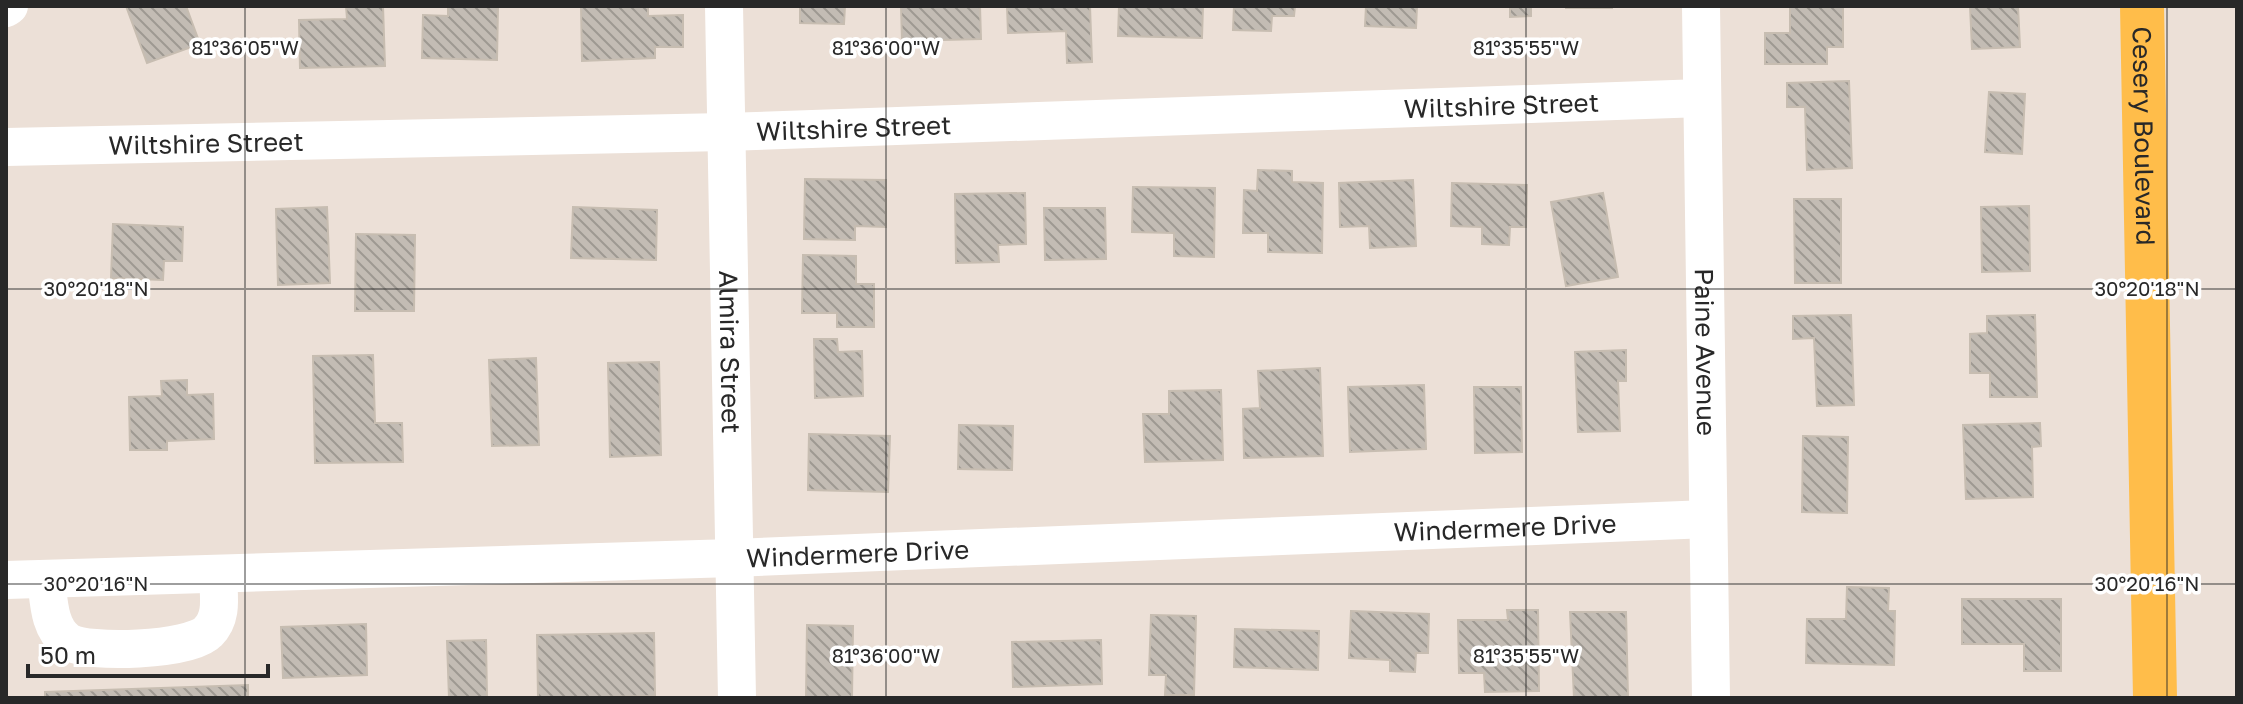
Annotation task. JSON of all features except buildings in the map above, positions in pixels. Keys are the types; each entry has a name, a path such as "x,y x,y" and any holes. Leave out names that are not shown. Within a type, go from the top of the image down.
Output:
{"main road":[{"name":"Cesery Boulevard","path":"2142,6 2155,698"}],"street":[{"name":"Almira Street","path":"724,6 737,698"},
{"name":"Paine Avenue","path":"1701,6 1711,698"},
{"name":"Wiltshire Street","path":"6,147 725,132 1702,98"},
{"name":"Windermere Drive","path":"6,580 733,558 1708,519"},
{"path":"46,579 52,622 66,640 86,649 179,646 197,641 210,631 219,614 218,574"}]}
